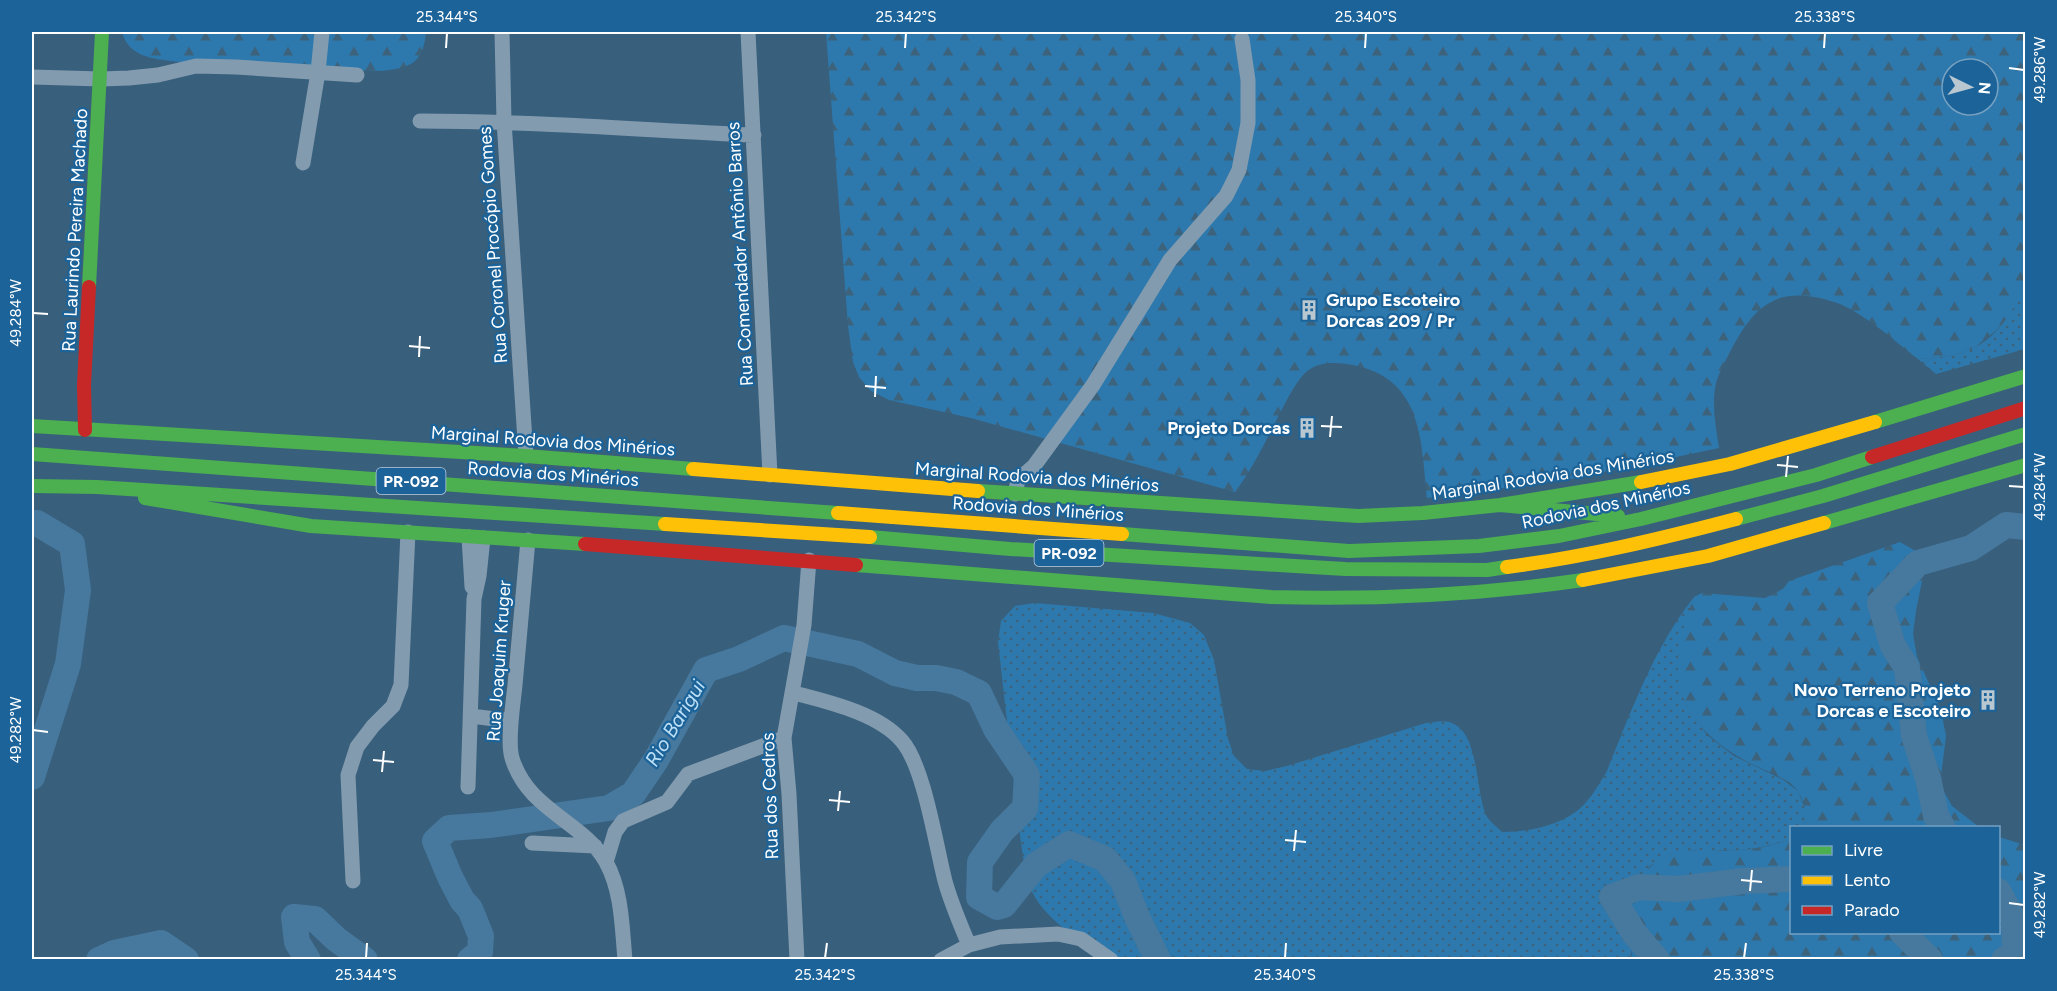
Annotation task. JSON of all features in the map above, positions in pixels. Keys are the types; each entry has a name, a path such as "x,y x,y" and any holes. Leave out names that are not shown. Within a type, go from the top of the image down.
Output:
{"main road":[{"name":"Rua Laurindo Pereira Machado","path":"85,430 84,385 102,32"},
{"name":"Marginal Rodovia dos Minérios","path":"32,426 526,456 1015,494 1358,516 1424,513 1500,505 1663,478 1730,464 2025,376"},
{"name":"Rodovia dos Minérios","path":"32,454 1349,551 1479,546 1559,536 1641,519 1816,475 2025,408"},
{"name":"PR-092","path":"32,486 97,487 1309,567 1487,570 1564,560 1643,543 1823,496 2025,434"},
{"path":"97,487 190,507 311,526 809,560 1271,597 1382,599 1493,593 1601,579 1708,556 2025,465"},
{"path":"1500,505 1641,519"}],"street":[{"path":"303,164 322,32"},
{"name":"Rua Coronel Procópio Gomes","path":"502,32 504,121 526,456"},
{"name":"Rua Comendador Antônio Barros","path":"748,32 770,476"},
{"path":"1015,494 1018,480 1034,466 1093,385 1165,267 1226,196 1239,170 1248,123 1248,80 1242,39"},
{"path":"32,77 101,79 158,75 196,66 357,75"},
{"path":"420,121 504,121 754,135"},
{"path":"353,881 348,775 357,747 373,726 393,706 400,684 408,532"},
{"path":"468,787 474,599 470,575 476,537"},
{"name":"Rua Joaquim Kruger","path":"528,540 511,721 512,756 521,778 540,801 595,846 606,862 619,895 626,960"},
{"name":"Rua dos Cedros","path":"796,960 789,795 784,738 794,693 804,625 809,560"},
{"path":"794,693 826,701 869,718 890,730 909,749 922,788 945,883 969,945"},
{"path":"471,716 511,721"},
{"path":"606,862 615,832 623,821 667,802 688,774 784,738"},
{"path":"532,843 595,846"},
{"path":"941,960 969,945 1000,937 1058,934 1080,939 1111,960"}],"green space":[{"path":"122,32 426,32 418,58 407,66 380,71 162,60 137,53 126,41"},
{"path":"826,32 2025,32 2025,277 2010,314 1998,328 1973,349 1951,355 1918,359 1855,311 1834,302 1799,296 1784,297 1772,302 1760,309 1740,333 1718,378 1714,403 1719,448 1571,479 1427,498 1419,432 1413,412 1404,395 1390,381 1372,370 1347,364 1330,363 1314,367 1300,378 1235,492 971,418 889,400 871,391 859,377 853,362 848,326"},
{"path":"2025,277 2025,349 1936,374 1918,359 1963,352 1990,337 2011,310"},
{"path":"1900,542 1919,553 1924,571 1913,634 1917,657 1941,710 1946,736 1941,776 1943,790 1952,806 1978,826 1803,826 1804,806 1795,788 1786,780 1740,758 1711,737 1699,725 1682,695 1678,678 1682,635 1694,597 1702,593 1765,598 1783,589 1789,581"},
{"path":"1694,597 1685,624 1686,704 1707,735 1734,756 1782,779 1798,791 1806,811 1803,826 1790,826 1790,839 1740,850 1682,852 1660,860 1649,867 1630,959 1107,959 1051,917 1032,892 1025,868 1020,835 998,642 1001,621 1015,606 1035,603 1153,613 1190,623 1204,635 1214,660 1228,739 1234,756 1247,769 1265,771 1287,766 1426,723 1449,722 1459,727 1466,737 1475,762 1486,815 1502,832 1530,830 1558,822 1574,813 1588,800 1606,773 1655,659 1679,617"},
{"path":"2000,837 2025,845 2025,959 1630,959 1636,895 1646,872 1656,862 1669,855 1682,852 1767,846 1790,839 1790,934 2000,934"}],"waterway":[{"name":"Rio Barigui","path":"32,523 37,523 72,544 78,590 68,664 32,777"},
{"name":"Rio Barigui","path":"1942,826 1936,816 1928,778 1914,736 1907,668 1893,646 1880,603 1918,563 1971,548 2006,525 2026,527"},
{"name":"Rio Barigui","path":"470,960 480,952 481,936 470,909 462,900 450,877 435,841 449,828 491,825 609,808 633,794 656,760 706,670 739,659 784,638 858,654 895,673 956,682 979,693 996,729 1027,775 1025,808 1002,831 980,862 979,897 997,907 1004,905 1036,865 1069,844 1105,859 1123,881 1158,960"},
{"name":"Rio Barigui","path":"1657,960 1634,933 1612,897 1639,887 1678,889 1744,881 1790,879"},
{"name":"Rio Barigui","path":"2000,895 2014,920 2015,953 2004,960"},
{"name":"Rio Barigui","path":"308,960 297,942 294,917 315,919 336,939 365,960"},
{"name":"Rio Barigui","path":"1904,934 1930,960"},
{"name":"Rio Barigui","path":"99,960 114,953 161,943 186,960"}],"traffic: fast":[{"path":"89,287 102,32"},
{"path":"1875,422 2026,376"},
{"path":"32,426 526,456 693,469"},
{"path":"1736,519 1823,496 2026,434"},
{"path":"32,454 838,513"},
{"path":"1122,534 1349,551 1479,546 1559,536 1641,519 1816,475 1872,457"},
{"path":"1824,523 2026,465"},
{"path":"978,491 1358,516 1423,513 1500,505 1641,482"},
{"path":"32,486 97,487 665,524"},
{"path":"145,498 311,526 585,544"},
{"path":"1500,505 1618,516"},
{"path":"870,537 1010,549 1345,569 1487,570 1507,567"},
{"path":"856,565 1271,597 1349,598 1427,595 1583,580"}],"traffic: slow":[{"path":"1641,482 1730,464 1875,422"},
{"path":"693,469 978,491"},
{"path":"838,513 1122,534"},
{"path":"1507,567 1622,547 1736,519"},
{"path":"1583,580 1708,556 1824,523"},
{"path":"665,524 870,537"}],"traffic: jam":[{"path":"85,430 84,385 89,287"},
{"path":"1872,457 2026,408"},
{"path":"585,544 856,565"}],"place":[{"name":"Grupo Escoteiro Dorcas 209 / Pr","path":"1309,310"},
{"name":"Projeto Dorcas","path":"1307,428"},
{"name":"Novo Terreno Projeto Dorcas e Escoteiro","path":"1988,700"}]}
